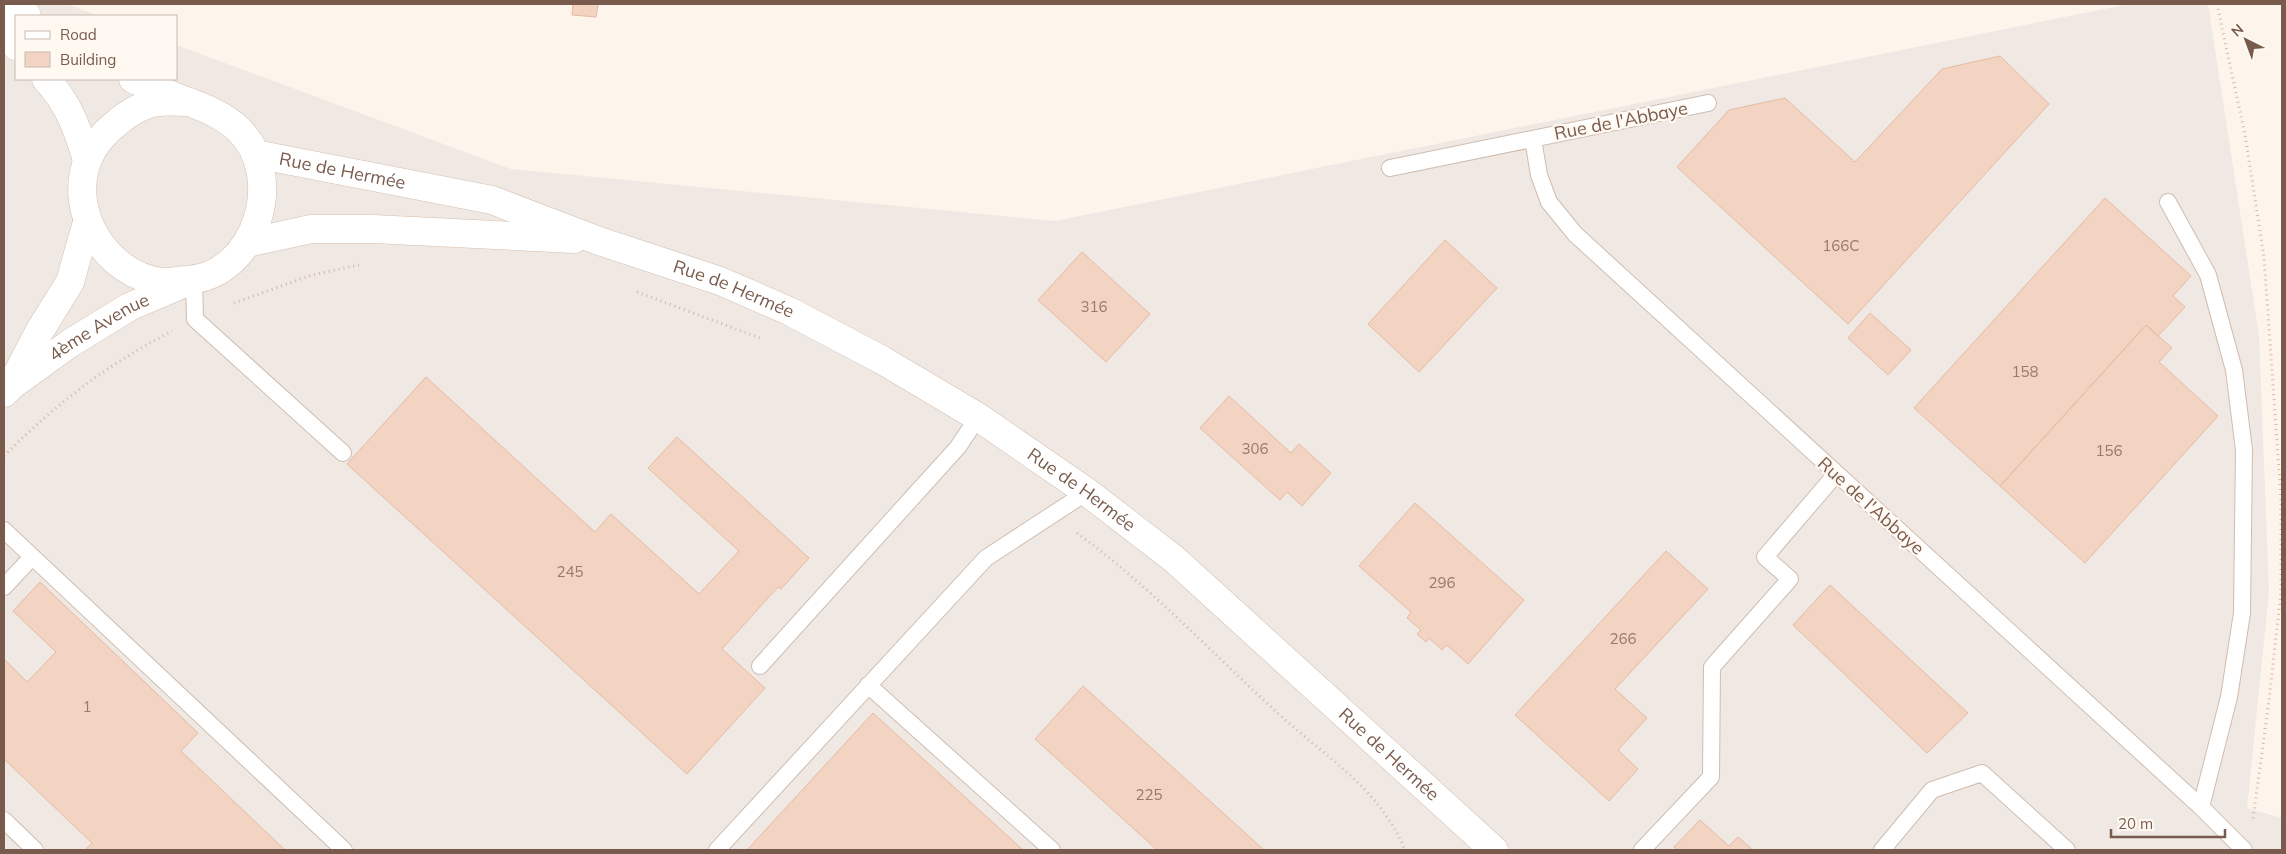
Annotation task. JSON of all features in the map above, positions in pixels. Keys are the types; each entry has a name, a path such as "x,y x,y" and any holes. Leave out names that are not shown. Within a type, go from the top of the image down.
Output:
{"street":[{"path":"6,4 25,15"},
{"path":"4,32 15,45"},
{"path":"47,80 57,91 74,120 88,160"},
{"name":"Rue de Hermée","path":"135,80 216,112 232,124 239,130 255,154 263,184 260,215 247,243 232,260 215,272 194,280 161,282 129,271 104,251 87,222 82,191 88,160 104,133 128,113 157,102 188,102"},
{"name":"Rue de Hermée","path":"255,154 492,200 599,241 720,282 790,311 882,360 978,417 1087,492 1174,559 1494,850"},
{"name":"4ème Avenue","path":"7,389 70,282 87,222"},
{"name":"Rue de Hermée","path":"247,243 310,229 373,228 599,241"},
{"name":"4ème Avenue","path":"7,389 69,344 129,307 194,280"}],"lane":[{"name":"Rue de l'Abbaye","path":"1390,168 1708,104"},
{"name":"Rue de l'Abbaye","path":"1533,139 1539,174 1549,202 1575,234 2201,807 2244,850"},
{"path":"2168,202 2208,275 2234,370 2244,450 2242,613 2229,697 2201,807"},
{"path":"194,280 195,319 343,453"},
{"path":"760,666 958,447 978,417"},
{"path":"1642,850 1712,777 1712,667 1790,579 1765,557 1836,474"},
{"path":"717,850 986,558 1087,492"},
{"path":"4,530 344,850"},
{"path":"4,587 32,556"},
{"path":"868,685 1052,850"},
{"path":"1882,850 1932,790 1982,774 2067,850"},
{"path":"4,820 35,850"}],"path":[{"path":"4,456 41,418 100,373 131,353 195,319 252,295 312,275 362,264"},
{"path":"636,292 761,338"},
{"path":"1053,514 1110,557 1149,591 1284,718 1368,790 1399,836 1405,850"}],"shaded area":[{"path":"4,4 66,4 97,15 15,15 15,80 178,80 178,46 511,169 1055,221 2129,4 2208,4 2259,336 2269,592 2247,808 2282,818 2282,850 4,850"}],"building":[{"path":"573,4 598,4 596,17 572,15"},
{"path":"2000,56 2049,104 1848,324 1677,167 1729,110 1785,98 1855,162 1942,69"},
{"path":"2105,198 2191,276 2173,296 2185,307 2158,336 2146,325 2000,486 1914,408"},
{"path":"1445,240 1497,288 1419,372 1368,324"},
{"path":"1082,252 1150,314 1106,362 1038,300"},
{"path":"1870,313 1911,350 1888,375 1848,338"},
{"path":"2146,325 2172,348 2159,362 2218,416 2085,563 2000,486"},
{"path":"426,377 595,532 611,514 699,594 739,551 648,468 677,437 809,558 781,589 778,587 722,649 765,688 687,774 347,464"},
{"path":"1229,396 1291,453 1299,444 1331,473 1302,506 1287,492 1280,500 1200,428"},
{"path":"1415,503 1524,600 1468,664 1447,645 1442,650 1429,638 1426,642 1417,634 1421,630 1407,618 1411,612 1359,566"},
{"path":"1666,551 1708,589 1615,689 1647,718 1618,750 1638,769 1609,801 1515,715"},
{"path":"40,582 198,733 181,751 285,850 85,850 92,843 4,759 4,659 27,682 56,652 13,611"},
{"path":"1830,585 1968,713 1927,753 1793,625"},
{"path":"1083,686 1264,850 1157,850 1035,739"},
{"path":"873,713 1023,850 747,850"},
{"path":"1700,820 1729,846 1738,837 1753,850 1678,850 1674,847"}]}
